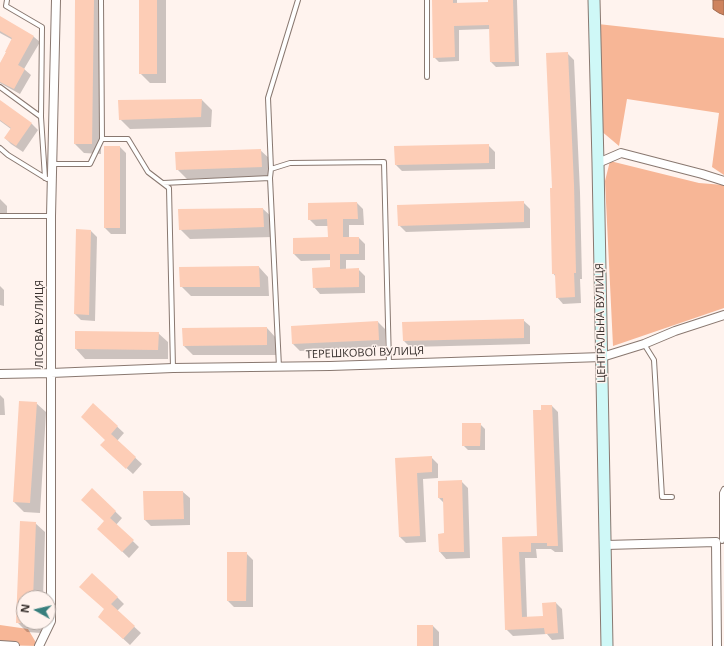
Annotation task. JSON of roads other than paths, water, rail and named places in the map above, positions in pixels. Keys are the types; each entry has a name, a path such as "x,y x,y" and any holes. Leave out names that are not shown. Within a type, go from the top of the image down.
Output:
{"main road":[{"name":"ЦЕНТРАЛЬНА ВУЛИЦЯ","path":"594,0 608,646"}],"street":[{"name":"ЛІСОВА ВУЛИЦЯ","path":"40,646 51,621 51,216 48,180 52,164 56,0"},
{"path":"598,163 621,153 724,181"},
{"name":"ТЕРЕШКОВОЇ ВУЛИЦЯ","path":"0,374 602,357 644,344 675,331 724,315"},
{"path":"606,545 720,541 717,646"},
{"path":"0,645 14,646"}],"lane":[{"path":"7,0 6,6 42,27 41,117 48,180"},
{"path":"52,164 90,164 102,139 101,0"},
{"path":"279,367 270,178 271,169 268,98 298,0"},
{"path":"427,0 428,77"},
{"path":"0,87 41,117"},
{"path":"102,139 128,139 148,172 169,188 173,368"},
{"path":"0,148 48,180"},
{"path":"271,169 290,163 384,162 389,364"},
{"path":"163,183 270,178"},
{"path":"0,216 51,216"},
{"path":"644,344 654,360 662,497 672,497"},
{"path":"720,541 722,493 724,489"}]}
